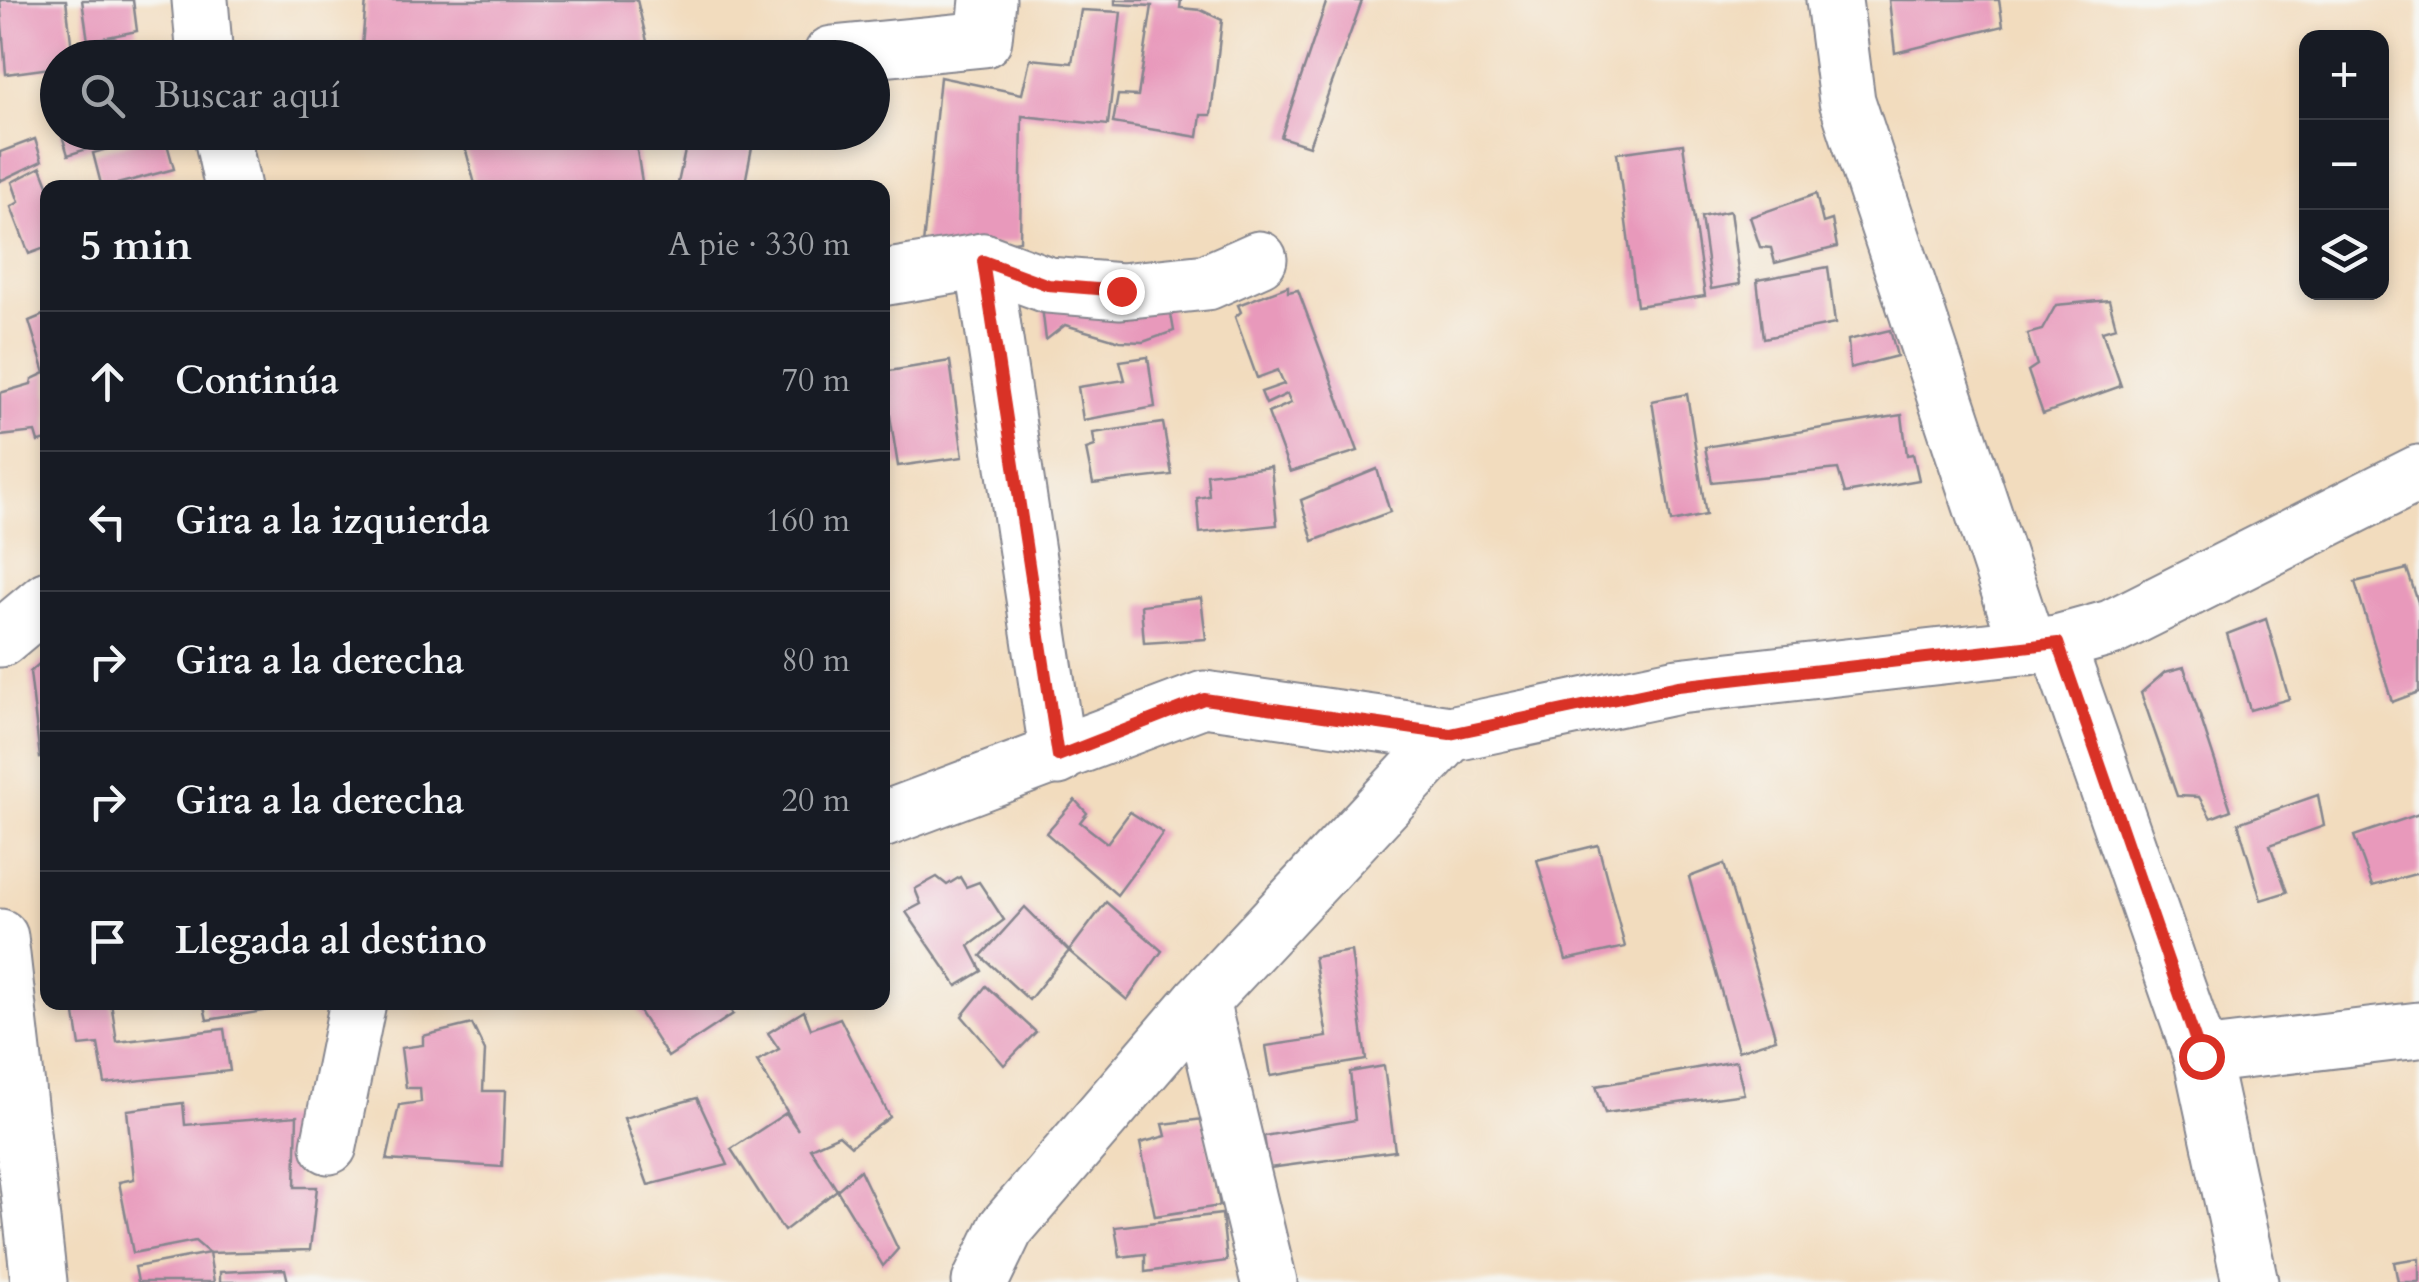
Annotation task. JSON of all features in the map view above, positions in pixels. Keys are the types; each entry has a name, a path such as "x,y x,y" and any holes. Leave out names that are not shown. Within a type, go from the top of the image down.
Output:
{"street":[{"path":"200,0 204,40"},
{"path":"890,48 984,39 988,0"},
{"path":"1834,0 1847,102 2043,645 2201,1056 2250,1282"},
{"path":"225,150 231,180"},
{"path":"890,277 983,261 1048,285 1121,291 1207,282 1260,259"},
{"path":"983,261 1058,756"},
{"path":"890,817 1204,699 1450,734 1678,686 2043,645 2111,628 2419,472"},
{"path":"0,639 40,606"},
{"path":"980,1282 1006,1228 1201,1002 1450,734"},
{"path":"0,937 39,1282"},
{"path":"1201,1002 1269,1282"},
{"path":"329,1146 356,1010"},
{"path":"2201,1056 2419,1030"}],"building":[{"path":"0,0 66,0 71,40 40,40 40,69 6,74"},
{"path":"82,0 133,0 137,31 88,40"},
{"path":"366,0 637,0 647,40 363,40"},
{"path":"1115,0 1181,0 1180,8 1201,10 1222,20 1211,115 1201,115 1198,137 1113,123 1118,95 1138,96 1152,6 1115,4"},
{"path":"1327,0 1362,1 1309,146 1281,137"},
{"path":"1889,0 1999,0 2003,26 1895,53"},
{"path":"1081,10 1121,12 1108,125 1022,116 1020,241 922,255 940,77 1022,94 1030,59 1072,63"},
{"path":"35,139 42,161 0,181 0,152"},
{"path":"1683,144 1705,296 1637,306 1617,153"},
{"path":"169,150 174,169 132,180 100,180 93,153"},
{"path":"466,150 637,150 642,180 474,180"},
{"path":"685,150 751,150 746,180 679,180"},
{"path":"41,167 46,180 40,180 40,250 29,254 11,207 19,202 12,182"},
{"path":"1816,194 1823,223 1832,220 1837,247 1775,263 1771,248 1760,247 1750,217"},
{"path":"1730,211 1740,284 1711,289 1701,217"},
{"path":"1828,267 1835,324 1764,338 1757,280"},
{"path":"1288,286 1288,292 1298,290 1358,451 1290,472 1268,413 1291,403 1287,394 1266,404 1261,392 1284,384 1278,370 1257,378 1235,317 1241,312 1238,305"},
{"path":"2109,300 2116,327 2102,331 2121,386 2043,414 2028,371 2037,365 2027,334 2042,330 2056,305"},
{"path":"1169,303 1174,331 1143,342 1120,341 1065,325 1046,340 1042,307"},
{"path":"40,316 40,357 29,321"},
{"path":"1890,330 1897,356 1850,368 1848,340"},
{"path":"1148,357 1155,407 1083,420 1078,387 1125,380 1120,361"},
{"path":"950,361 963,457 898,466 890,416 890,371"},
{"path":"40,375 40,442 35,432 0,436 0,393 31,384"},
{"path":"1687,394 1706,515 1671,522 1652,401"},
{"path":"1902,415 1907,455 1913,454 1919,480 1845,493 1838,469 1712,482 1705,447"},
{"path":"1163,423 1172,475 1093,484 1086,449 1095,446 1093,433"},
{"path":"1271,467 1277,525 1200,533 1197,498 1209,496 1207,474"},
{"path":"1377,469 1390,512 1313,541 1301,500"},
{"path":"2407,569 2419,605 2419,692 2392,702 2355,582"},
{"path":"1201,598 1206,639 1144,643 1141,605"},
{"path":"2266,619 2289,699 2250,710 2227,634"},
{"path":"40,663 40,758 30,672"},
{"path":"2184,667 2231,810 2211,818 2199,797 2177,796 2141,693 2165,672"},
{"path":"2318,795 2324,826 2270,845 2287,892 2261,900 2238,823"},
{"path":"1075,800 1087,813 1080,822 1107,843 1130,812 1163,833 1117,895 1046,833"},
{"path":"2419,814 2419,873 2372,886 2354,836"},
{"path":"1598,845 1625,947 1566,960 1537,860"},
{"path":"1724,864 1776,1039 1738,1051 1689,877"},
{"path":"937,877 947,885 960,877 966,887 979,882 1004,920 969,946 982,971 957,986 906,912 921,904 915,889"},
{"path":"1106,902 1162,951 1127,1000 1069,951"},
{"path":"1025,907 1069,951 1029,1000 981,956"},
{"path":"1351,951 1366,1060 1271,1076 1266,1046 1327,1037 1314,957"},
{"path":"986,986 1036,1032 1004,1065 962,1016"},
{"path":"74,1010 112,1010 117,1042 224,1029 230,1071 105,1084 98,1044 80,1046"},
{"path":"205,1010 270,1010 207,1020"},
{"path":"638,1010 731,1010 733,1014 668,1057"},
{"path":"804,1011 811,1029 840,1018 890,1117 851,1146 839,1135 810,1148 837,1190 784,1231 731,1149 786,1113 798,1130 757,1061 779,1049 768,1033"},
{"path":"472,1024 485,1051 483,1091 505,1091 502,1167 387,1160 399,1105 421,1102 420,1088 406,1088 401,1048 423,1045 423,1036"},
{"path":"1736,1061 1744,1094 1605,1113 1596,1086"},
{"path":"1384,1066 1395,1151 1269,1168 1264,1136 1355,1120 1350,1072"},
{"path":"697,1098 728,1165 648,1185 624,1118"},
{"path":"183,1103 185,1125 297,1116 295,1187 317,1187 310,1250 209,1253 195,1241 133,1253 119,1182 134,1179 127,1110"},
{"path":"1204,1119 1220,1206 1155,1216 1140,1143 1166,1136 1163,1124"},
{"path":"860,1170 898,1249 883,1266 837,1190"},
{"path":"1222,1214 1227,1261 1145,1272 1145,1254 1120,1257 1115,1227"},
{"path":"209,1253 214,1282 138,1282 135,1267"},
{"path":"2419,1258 2419,1282 2398,1282 2394,1262"},
{"path":"285,1269 288,1282 220,1282 220,1272"}],"route":[{"path":"1121,291 1048,285 983,261 1058,756 1204,699 1450,734 1678,686 2058,643 2201,1056"}]}
